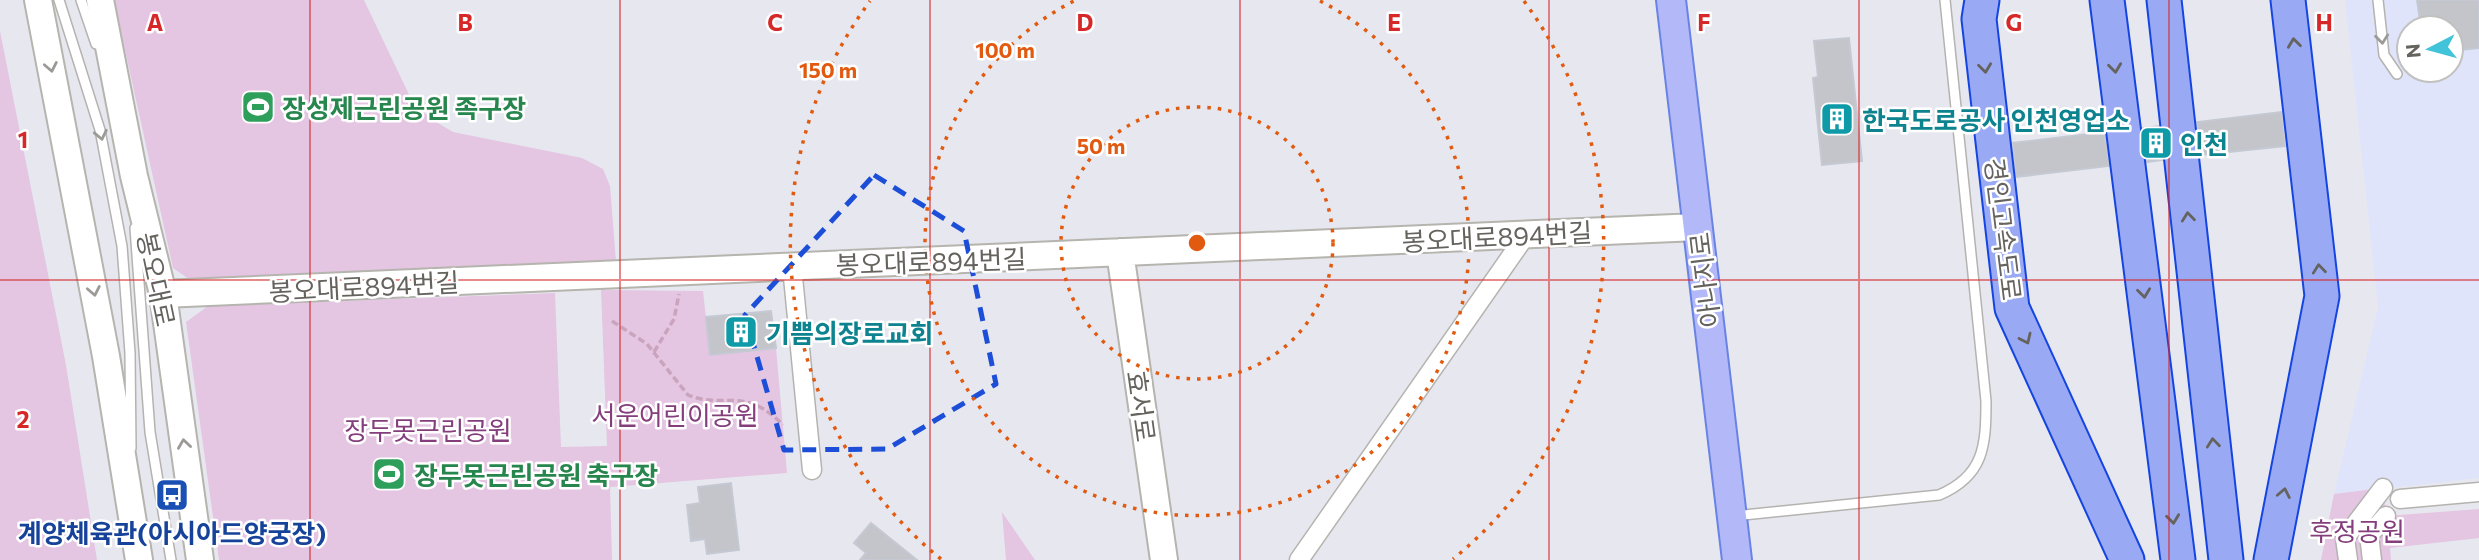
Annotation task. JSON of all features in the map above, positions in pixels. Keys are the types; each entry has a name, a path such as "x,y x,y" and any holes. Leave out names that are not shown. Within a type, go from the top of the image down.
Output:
{"highway":[{"name":"경인고속도로","path":"1982,0 1979,19 2012,308 2127,560"},
{"path":"2107,0 2178,560"},
{"path":"2164,0 2226,560"},
{"path":"2271,560 2322,296 2288,0"}],"main road":[{"name":"아나지로","path":"1671,0 1737,560"}],"street":[{"path":"38,0 106,356 139,560"},
{"name":"봉오대로","path":"100,0 134,176 163,294 200,560"},
{"name":"봉오대로894번길","path":"163,294 1698,227"},
{"path":"1299,560 1526,235"},
{"name":"효서로","path":"1120,253 1164,560"},
{"path":"792,267 812,470"},
{"path":"2348,560 2345,538 2383,488"},
{"path":"2400,499 2479,492"},
{"path":"2372,560 2369,535 2386,516"}],"lane":[{"path":"59,0 100,130 122,246 133,427 126,560"},
{"path":"81,0 101,57 119,97"},
{"path":"1732,516 1939,495 1958,487 1975,471 1986,426 1986,401 1945,0"},
{"path":"2378,0 2384,55 2395,71"},
{"path":"134,176 136,269 149,419 171,560"}],"path":[{"path":"654,352 674,319 679,291"},
{"path":"612,321 654,352 688,395 697,399 738,399 762,408 783,425"}],"highlighted area":[{"path":"874,175 964,231 996,384 887,449 784,450 745,315"}],"shaded area":[{"path":"2345,0 2479,0 2479,478 2334,494 2378,307"}],"green space":[{"path":"114,0 364,0 413,103 431,119 453,132 582,158 603,169 610,186 616,262 193,282 173,268"},
{"path":"0,31 66,365 97,560 0,560"},
{"name":"장두못근린공원","path":"601,290 703,291 710,355 776,348 787,473 610,487 612,560 219,560 186,322 208,306 555,293 561,447 607,446"},
{"name":"후정공원","path":"2383,488 2386,516 2479,509 2479,538 2390,548 2391,560 2321,560 2334,494"},
{"path":"1002,512 1035,560 1006,560"}],"building":[{"path":"2417,0 2479,0 2479,48 2465,50 2465,14 2419,14"},
{"name":"한국도로공사 인천영업소","path":"1849,38 1862,161 1822,165 1813,78 1818,77 1814,41"},
{"path":"2281,112 2285,146 2201,155 2197,122"},
{"path":"2159,126 2162,160 2147,162 2143,128"},
{"path":"2104,132 2109,166 2016,177 2013,143"},
{"name":"기쁨의장로교회","path":"771,311 776,348 710,355 706,317"},
{"path":"731,483 739,550 707,554 705,539 691,541 687,505 700,503 698,487"},
{"path":"871,523 917,560 860,560 866,553 854,543"}],"place":[{"name":"장성제근린공원 족구장","path":"258,107"},
{"name":"한국도로공사 인천영업소","path":"1837,119"},
{"name":"인천","path":"2156,143"},
{"name":"기쁨의장로교회","path":"741,332"},
{"name":"장두못근린공원 축구장","path":"389,474"},
{"name":"계양체육관(아시아드양궁장)","path":"172,495"}],"park label":[{"name":"서운어린이공원","path":"675,414"}]}
